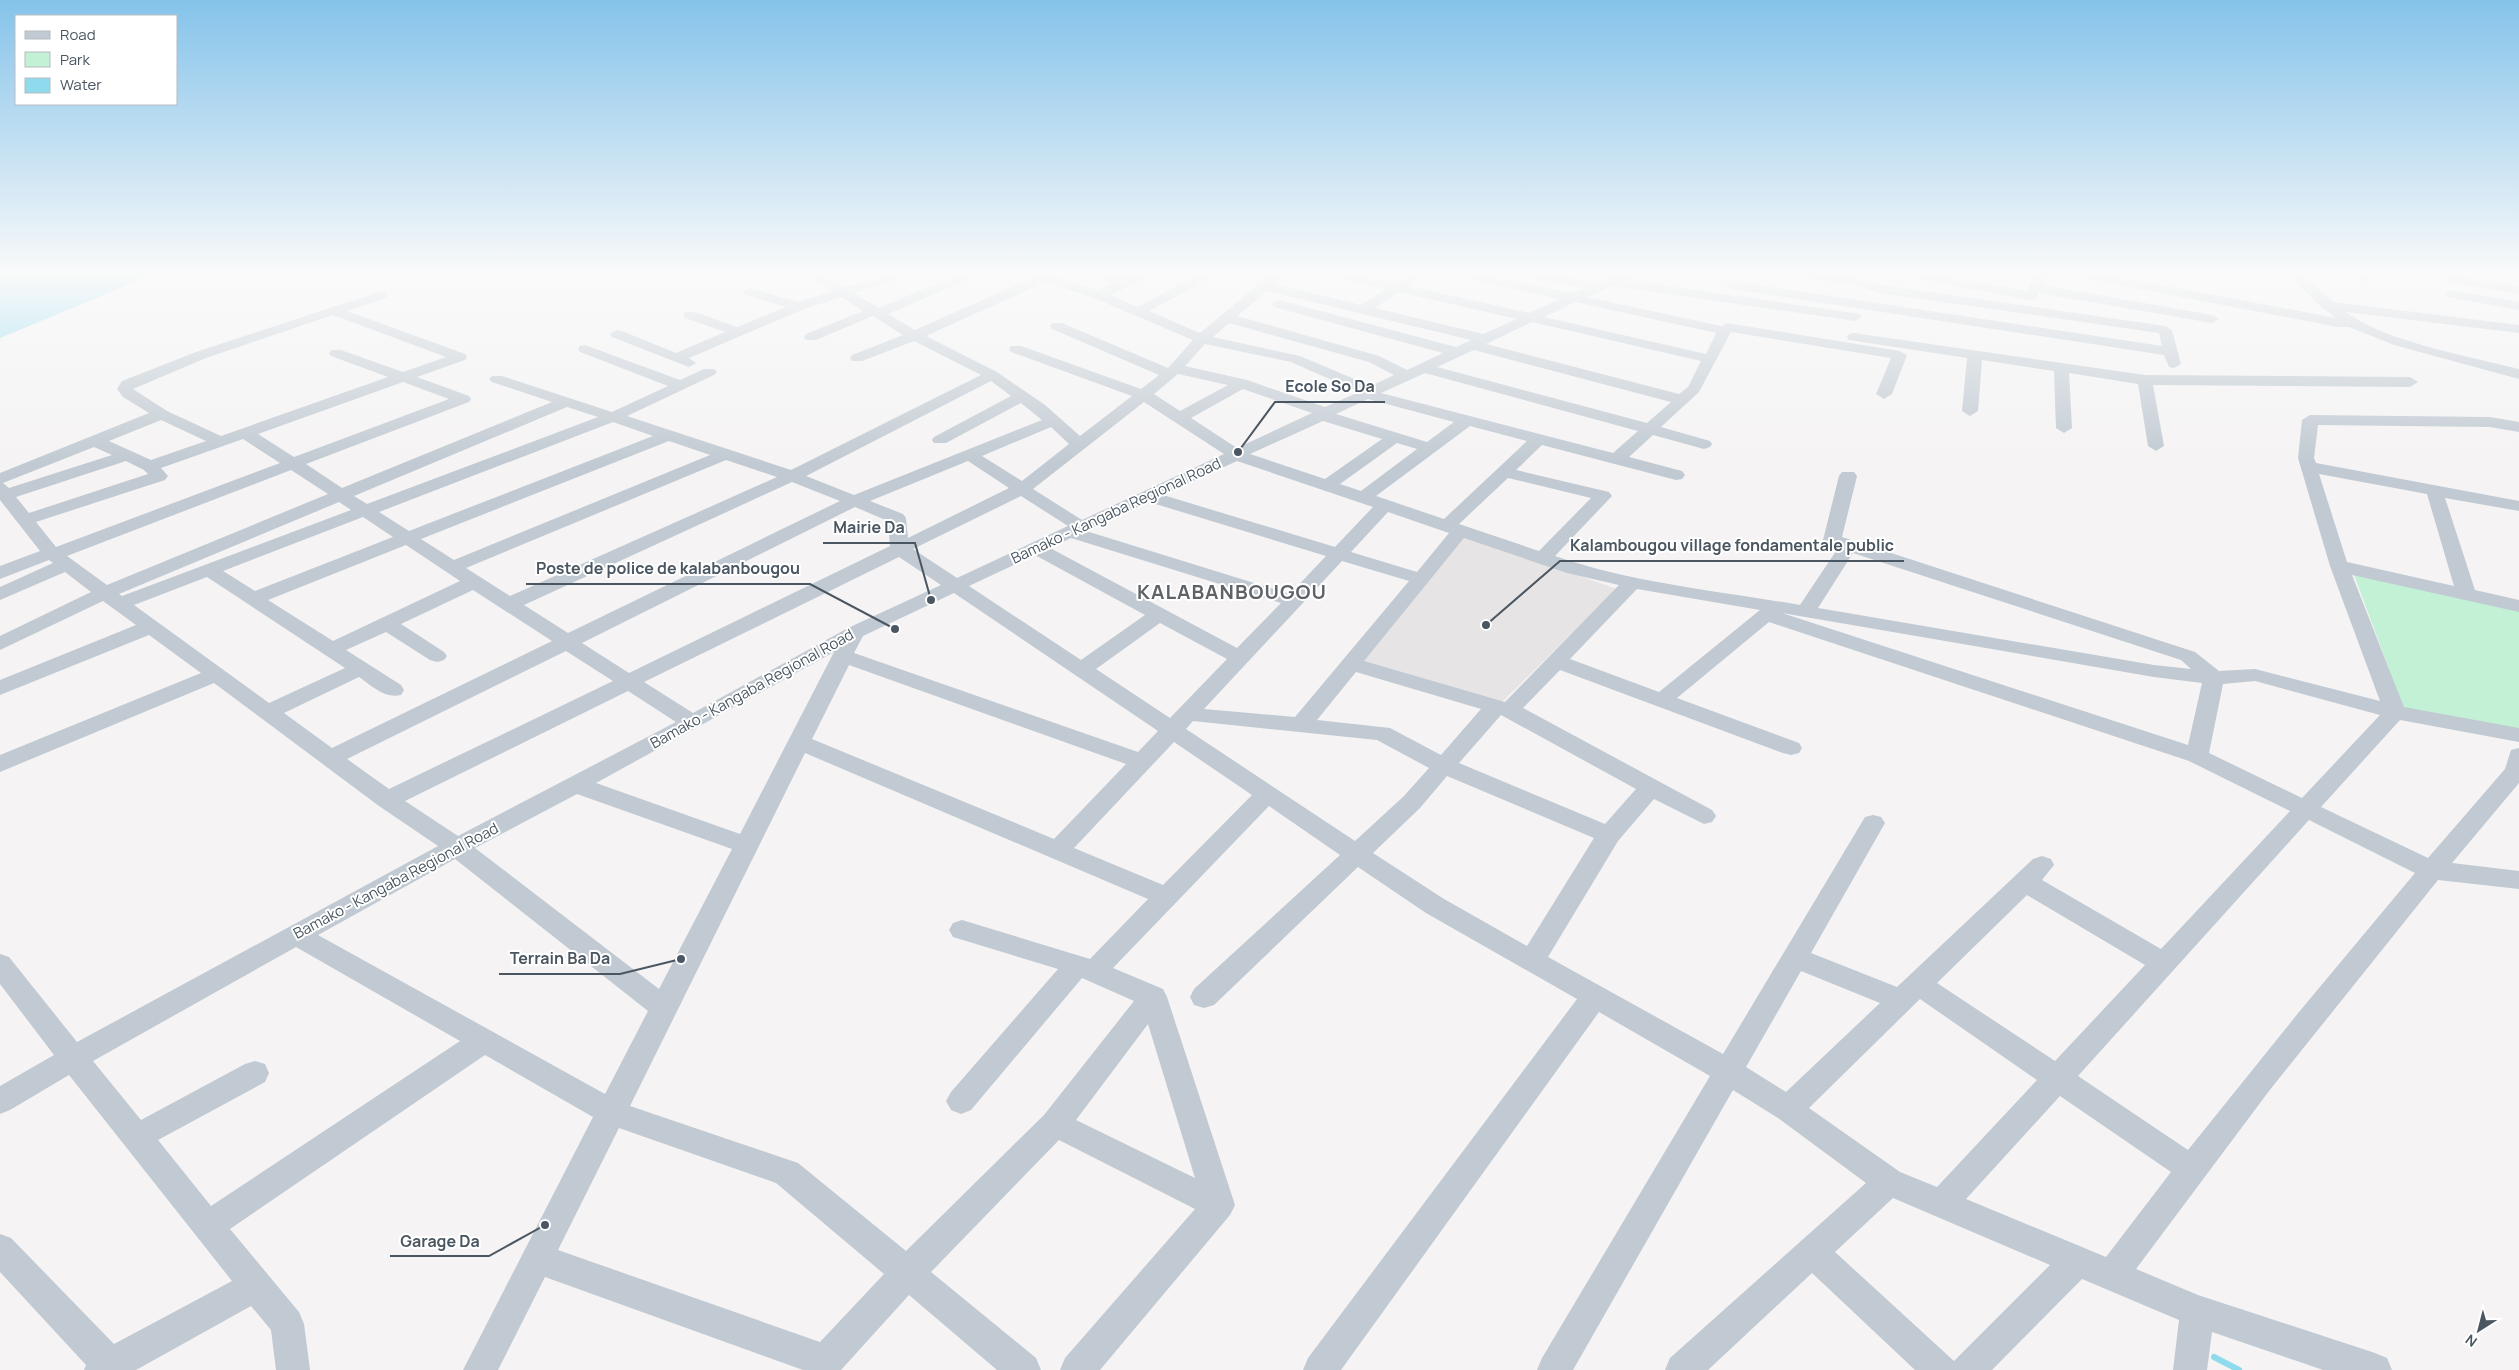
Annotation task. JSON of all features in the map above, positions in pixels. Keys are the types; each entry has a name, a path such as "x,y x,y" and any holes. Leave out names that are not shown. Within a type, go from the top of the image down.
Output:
{"street":[{"path":"219,441 161,414 128,394 125,389 128,384 201,355 256,337"},
{"path":"150,466 460,357 405,337"},
{"path":"113,598 209,570 365,511 612,417 709,372 624,337"},
{"path":"676,358 725,337"},
{"path":"857,358 912,337"},
{"path":"916,337 972,363 992,375 1022,396 1079,444"},
{"path":"1085,337 1173,371 1242,383 1324,414 1430,448"},
{"path":"1197,337 1295,359 1369,393 1676,475"},
{"path":"387,800 1022,489 1173,371 1204,337"},
{"path":"1295,337 1374,359 1407,376"},
{"path":"1401,337 1457,352"},
{"path":"1461,337 1682,400"},
{"name":"Bamako - Kangaba Regional Road","path":"0,1102 72,1058 296,934 456,847 692,723 855,632 1490,337"},
{"path":"1614,337 1710,359"},
{"path":"1617,459 1694,388 1722,337"},
{"path":"1811,337 1975,355 2145,380 2410,382"},
{"path":"1854,337 1854,342"},
{"path":"2071,337 2171,352"},
{"path":"2167,337 2178,380"},
{"path":"2387,337 2399,342 2519,374"},
{"path":"1854,342 1900,355 1884,394"},
{"path":"2117,344 2128,377"},
{"path":"585,349 680,385"},
{"path":"1016,349 1144,395 1236,455 1574,569 1771,610 2197,756 2431,870 2519,880"},
{"path":"0,573 57,557 462,399 336,353"},
{"path":"1970,411 1975,355"},
{"path":"2061,367 2064,428"},
{"path":"1424,368 1704,444"},
{"path":"203,433 381,369"},
{"path":"509,604 792,476 992,375"},
{"path":"497,379 792,476 897,518 900,549"},
{"path":"2145,380 2156,446"},
{"path":"1180,418 1242,383"},
{"path":"940,440 1022,396"},
{"path":"0,644 113,598 341,495 566,402"},
{"path":"2,487 95,441 161,414"},
{"path":"1363,498 1467,420"},
{"path":"2395,712 2339,566 2306,458 2310,420 2490,422 2519,427"},
{"path":"330,758 854,501 1053,421"},
{"path":"244,432 692,723"},
{"path":"253,599 406,537 669,435"},
{"path":"1326,486 1395,437"},
{"path":"1301,726 1421,578 1454,529 1504,472 1539,439"},
{"path":"24,520 159,476 150,466 95,441"},
{"path":"452,567 726,454"},
{"path":"968,454 1022,489 1075,530 1294,601"},
{"path":"2,487 125,456"},
{"path":"2309,466 2519,506"},
{"path":"1504,472 1603,496 1542,559"},
{"path":"1848,476 1832,540 2188,656 2214,678"},
{"path":"2,487 24,520 57,557 387,800 456,847 664,1008"},
{"path":"2434,490 2467,595"},
{"path":"1148,496 1421,578"},
{"path":"1058,850 1385,506"},
{"path":"1806,612 1848,546"},
{"path":"1035,548 1240,658"},
{"path":"900,549 1435,906 1596,995 1729,1072 1788,1109 1889,1182 2197,1311 2374,1370"},
{"path":"0,594 57,557"},
{"path":"2339,566 2519,606"},
{"path":"209,570 393,690"},
{"path":"331,650 474,582"},
{"path":"1204,997 1412,802 1444,766 1502,708 1556,662 1633,582"},
{"path":"1662,700 1771,610 1806,612 2154,671 2214,678 2255,675 2395,712 2519,735"},
{"path":"1081,670 1159,614"},
{"path":"386,623 437,656"},
{"path":"0,688 152,626"},
{"path":"480,1370 855,632"},
{"path":"842,656 1142,761"},
{"path":"1556,662 1791,748"},
{"path":"1351,664 1502,708 1704,816"},
{"path":"268,712 360,669"},
{"path":"0,764 217,674"},
{"path":"2197,756 2214,678"},
{"path":"1942,1204 2395,712"},
{"path":"1188,714 1382,733 1444,766 1609,835"},
{"path":"799,742 1167,897"},
{"path":"2112,1276 2190,1168 2431,870 2516,771 2519,755"},
{"path":"577,785 746,845"},
{"path":"1533,960 1609,835 1651,787"},
{"path":"961,1101 1086,968 1167,897 1267,794"},
{"path":"1554,1370 1873,823"},
{"path":"1788,1109 2033,874 2163,963"},
{"path":"962,930 1086,968 1153,996 1219,1205"},
{"path":"296,934 483,1042 611,1112 787,1173 1024,1370"},
{"path":"1795,958 1910,992 2057,1078 2190,1168"},
{"path":"0,964 72,1058 287,1324 293,1370"},
{"path":"1320,1370 1596,995"},
{"path":"536,1258 824,1365 907,1273 1055,1124 1153,996"},
{"path":"208,1226 483,1042"},
{"path":"136,1137 254,1073"},
{"path":"1055,1124 1219,1205"},
{"path":"1682,1370 1889,1182"},
{"path":"1077,1370 1219,1205"},
{"path":"0,1249 106,1368 255,1286"},
{"path":"1812,1252 1941,1370"},
{"path":"1968,1370 2077,1261"},
{"path":"2190,1370 2197,1311"}],"shaded area":[{"path":"1465,536 1617,589 1502,702 1362,661"}],"green space":[{"path":"2353,572 2519,609 2519,729 2405,712"}],"waterway":[{"path":"2214,1357 2239,1370"}],"place":[{"name":"Ecole So Da","path":"1238,452"},
{"name":"Mairie Da","path":"931,600"},
{"name":"Kalambougou village fondamentale public","path":"1486,625"},
{"name":"Poste de police de kalabanbougou","path":"895,629"},
{"name":"Terrain Ba Da","path":"681,959"},
{"name":"Garage Da","path":"545,1225"}],"district":[{"name":"KALABANBOUGOU","path":"1232,592"}]}
